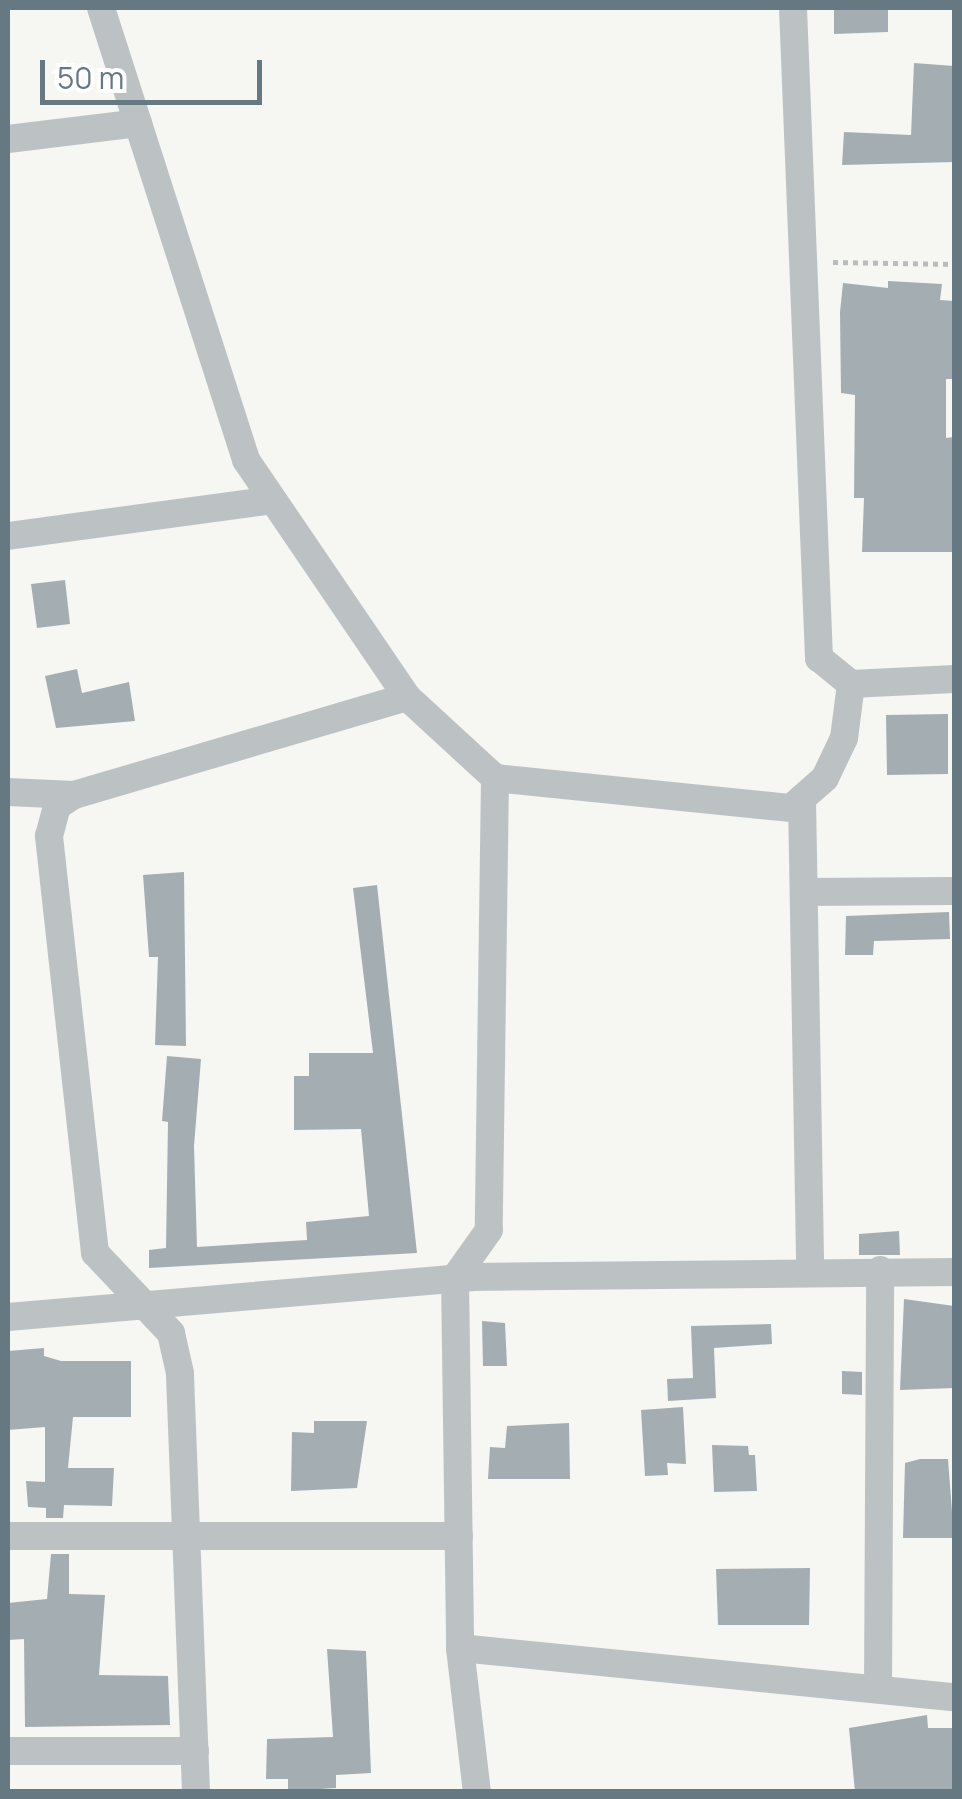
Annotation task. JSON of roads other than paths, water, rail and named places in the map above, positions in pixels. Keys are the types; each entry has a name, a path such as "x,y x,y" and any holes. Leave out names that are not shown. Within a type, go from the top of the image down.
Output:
{"street":[{"path":"101,8 246,460 407,697 495,778 791,808 824,778 844,738 851,684"},
{"path":"793,8 819,658 851,684 954,678"},
{"path":"8,139 138,123"},
{"path":"8,536 273,500"},
{"path":"196,1792 180,1372 171,1333 95,1253 49,836 57,806 74,795 407,697"},
{"path":"477,1792 460,1648 455,1278 489,1230 495,778"},
{"path":"8,792 74,795"},
{"path":"802,799 810,1271"},
{"path":"804,892 954,891"},
{"path":"878,1688 880,1270"},
{"path":"8,1317 455,1278 954,1272"},
{"path":"8,1536 459,1536"},
{"path":"460,1648 954,1698"},
{"path":"8,1751 195,1750"}]}
